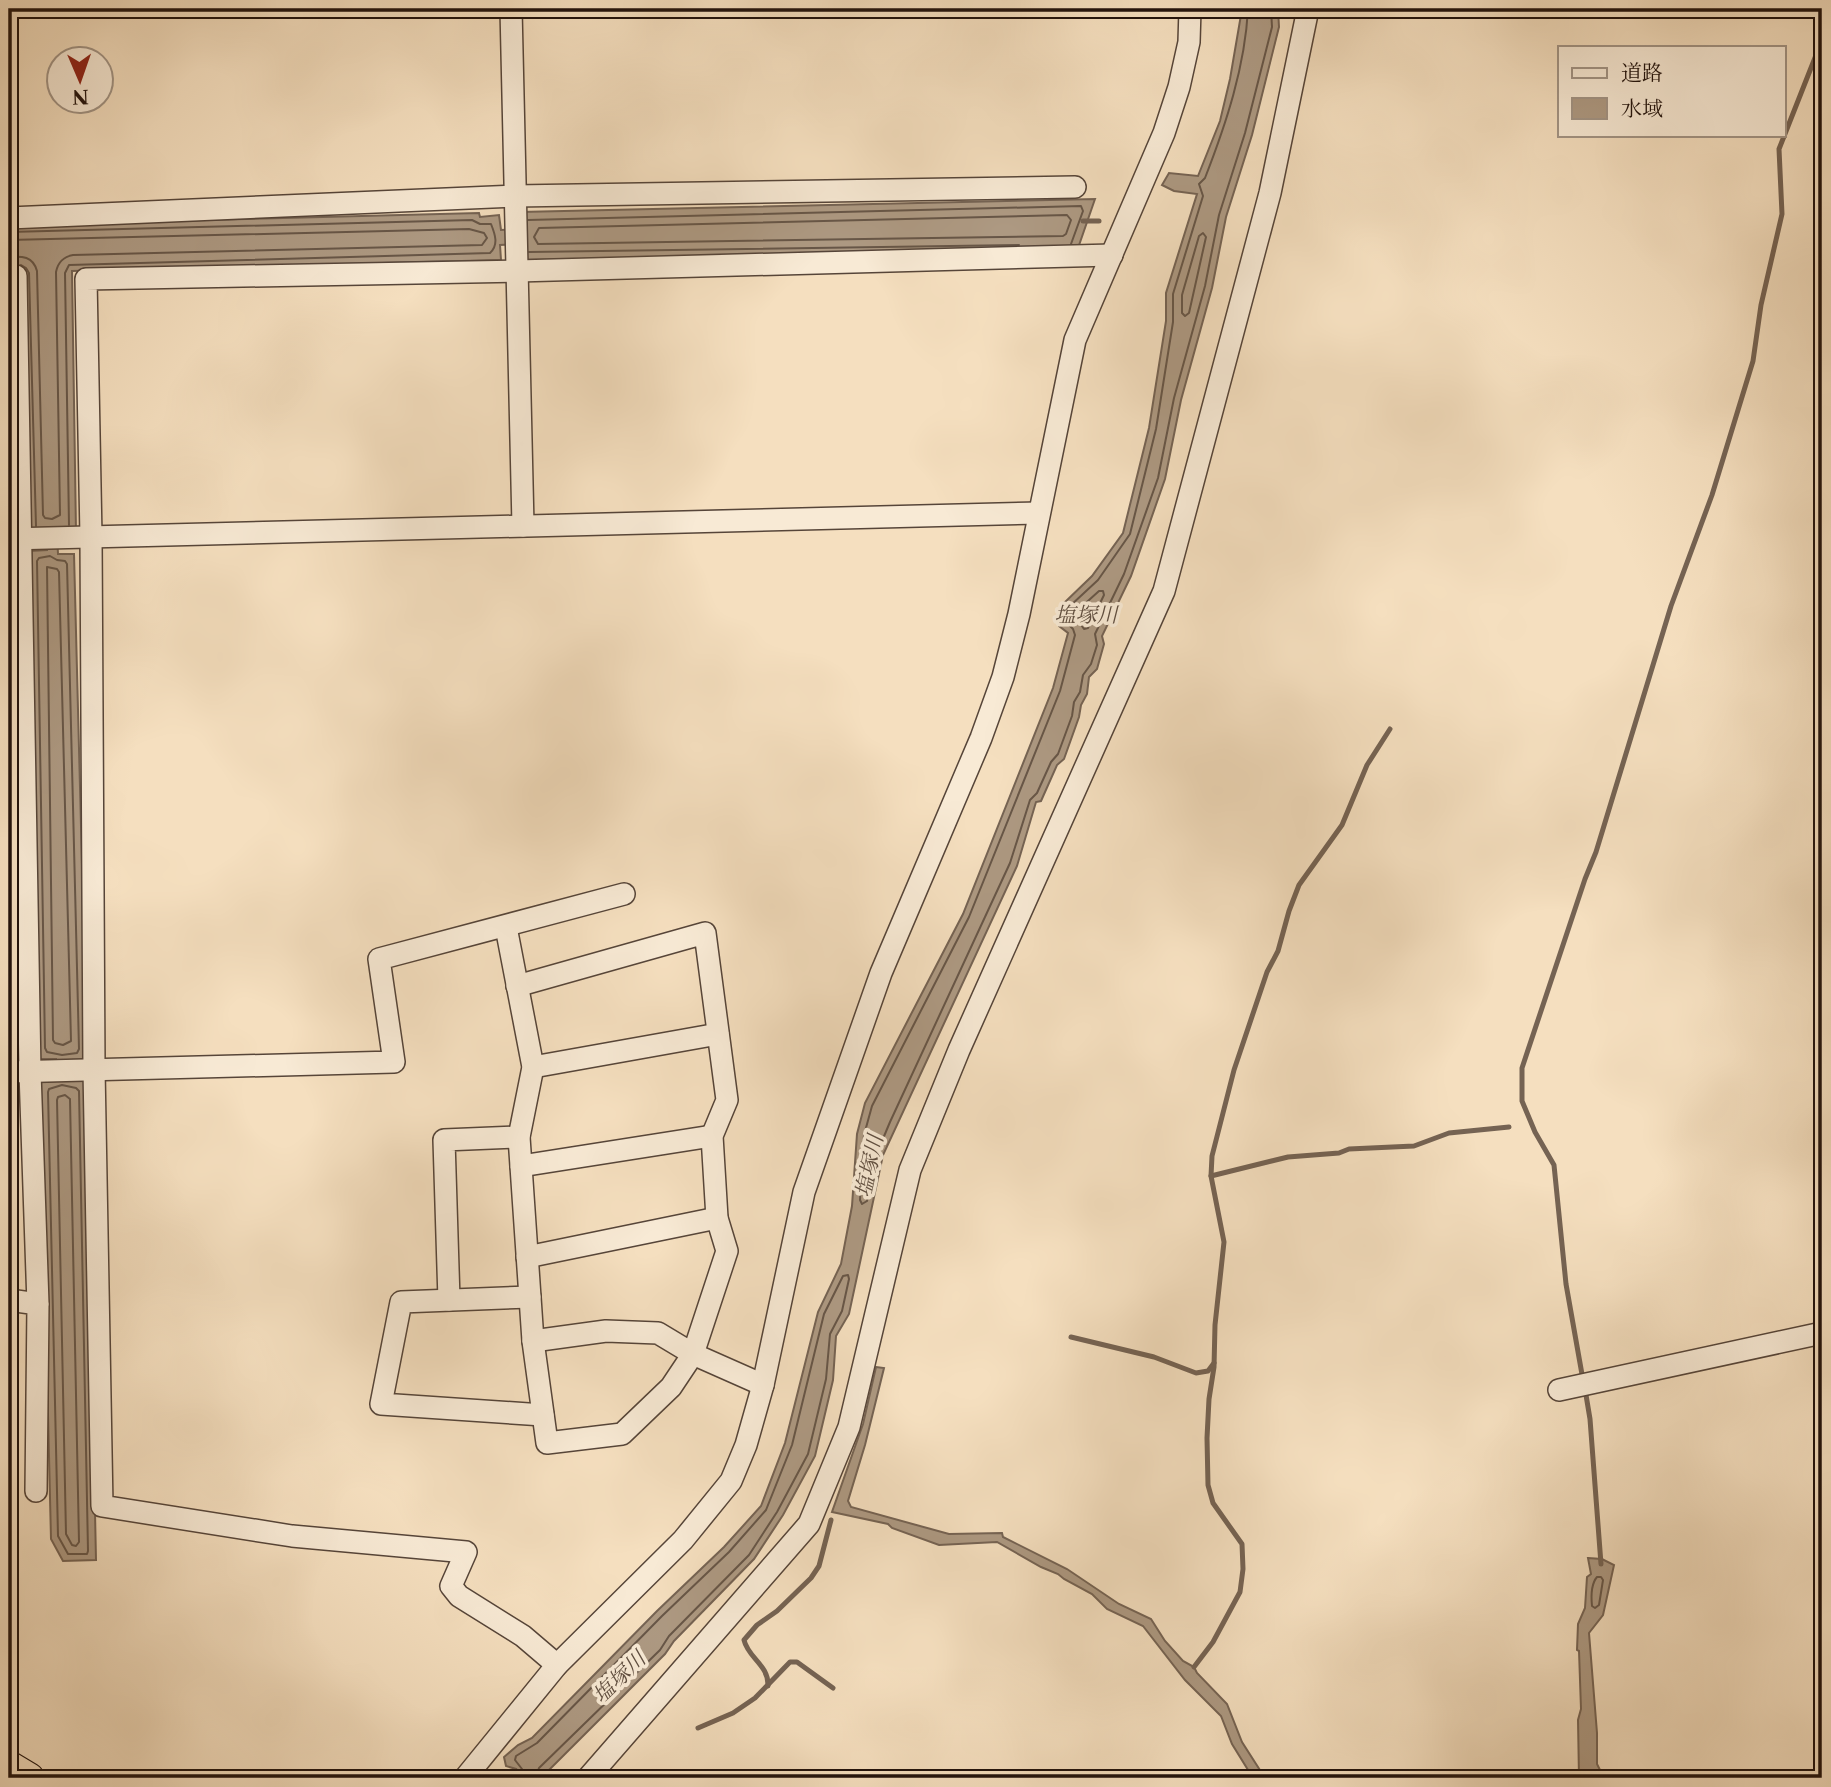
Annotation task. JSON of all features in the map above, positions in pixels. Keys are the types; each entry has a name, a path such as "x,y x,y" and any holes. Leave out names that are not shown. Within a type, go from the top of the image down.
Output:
{"highway":[{"path":"9,1766 29,1778"}],"street":[{"path":"511,9 523,526"},
{"path":"465,1778 556,1665 683,1540 731,1481 746,1445 763,1385 804,1192 881,973 1003,677 1019,614 1075,340 1149,174 1179,87 1189,42 1191,9"},
{"path":"588,1778 809,1524 849,1427 910,1170 958,1050 1164,591 1270,193 1308,9"},
{"path":"9,218 515,196 1075,187"},
{"path":"556,1665 523,1636 459,1596 451,1586 466,1552 292,1536 102,1506 93,1069 91,537 86,279 1112,255"},
{"path":"9,276 16,276 19,1072 38,1304 36,1491"},
{"path":"15,539 1039,513"},
{"path":"19,1072 394,1062 379,959 624,894"},
{"path":"506,927 517,986 533,1067 519,1138 533,1341 547,1443 622,1434 671,1387 693,1354 727,1251 717,1218 712,1136 727,1100 705,933 517,986"},
{"path":"533,1067 718,1034"},
{"path":"521,1166 712,1136"},
{"path":"449,1300 444,1140 519,1138"},
{"path":"527,1257 717,1218"},
{"path":"530,1297 401,1302 381,1404 543,1415"},
{"path":"9,1300 38,1304"},
{"path":"533,1341 606,1331 658,1333 693,1354 763,1385"},
{"path":"1559,1390 1822,1333"}],"water":[{"name":"塩塚川","path":"1242,9 1278,9 1279,27 1252,135 1226,217 1212,288 1181,400 1165,479 1131,576 1102,636 1104,644 1097,669 1089,677 1087,694 1064,759 1057,765 1041,801 1036,802 1017,866 883,1155 849,1314 836,1336 833,1380 815,1456 783,1515 754,1559 674,1641 665,1654 541,1778 512,1778 516,1769 506,1766 504,1757 532,1738 724,1547 761,1506 785,1443 818,1312 841,1264 852,1206 857,1134 865,1103 963,914 1053,688 1068,633 1059,626 1063,604 1092,576 1123,533 1149,428 1166,321 1166,293 1197,194 1174,191 1162,185 1169,173 1198,176 1220,121"},
{"path":"1095,199 1077,251 521,260 519,244 500,245 501,260 72,271 76,532 57,534 58,554 74,554 87,1059 68,1060 69,1080 86,1081 96,1560 63,1561 51,1539 40,1082 56,1081 56,1059 38,1059 30,551 47,550 46,534 28,534 9,272 9,225 479,213 480,217 499,215 501,230 520,229 520,212"},
{"path":"876,1367 884,1368 848,1501 851,1507 949,1534 1002,1533 1003,1537 1067,1569 1119,1604 1151,1619 1165,1641 1183,1661 1194,1667 1227,1704 1242,1742 1265,1778 1253,1778 1232,1744 1221,1716 1185,1680 1143,1626 1107,1609 1092,1594 997,1542 939,1545 892,1528 888,1524 832,1512 863,1424"},
{"path":"1588,1558 1602,1559 1614,1565 1603,1615 1589,1633 1597,1764 1604,1778 1579,1778 1578,1720 1581,1709 1578,1624 1585,1608 1587,1577 1591,1574"}],"waterway":[{"path":"1786,131 1822,40"},
{"path":"1583,1380 1566,1284 1554,1165 1535,1132 1522,1101 1522,1068 1596,852 1671,606 1712,495 1753,361 1761,305 1782,214 1779,149 1784,136"},
{"path":"1083,221 1099,221"},
{"path":"1194,1667 1213,1642 1240,1592 1243,1569 1242,1544 1213,1503 1208,1485 1209,1399 1224,1242 1211,1176 1212,1156 1234,1070 1299,885 1342,825 1367,765 1390,729"},
{"path":"1211,1176 1288,1157 1339,1153 1349,1149 1414,1146 1449,1133 1509,1127"},
{"path":"1071,1337 1154,1357 1196,1373 1208,1371 1214,1363"},
{"path":"1585,1389 1590,1419 1601,1564"},
{"path":"768,1686 765,1672 744,1640 757,1625 777,1611 811,1578 819,1566 831,1520"},
{"path":"698,1728 733,1713 755,1698 790,1662 797,1662 833,1688"}]}
